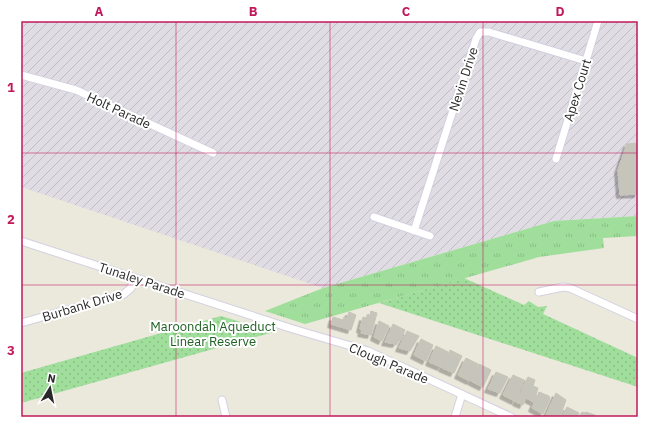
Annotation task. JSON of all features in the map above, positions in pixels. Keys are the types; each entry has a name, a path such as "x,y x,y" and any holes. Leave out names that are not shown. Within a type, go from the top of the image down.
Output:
{"street":[{"name":"Apex Court","path":"556,159 598,21"},
{"name":"Nevin Drive","path":"414,230 476,39 480,32 489,32 586,60"},
{"name":"Holt Parade","path":"21,75 76,90 213,152"},
{"path":"374,217 430,236"},
{"name":"Tunaley Parade","path":"21,241 264,319"},
{"name":"Burbank Drive","path":"21,323 124,294 131,288 134,278"},
{"path":"539,292 563,287 570,288 638,319"},
{"name":"Clough Parade","path":"264,319 368,351 511,417"},
{"path":"457,414 465,396"},
{"path":"222,400 226,417"}],"shaded area":[{"path":"21,21 638,21 638,216 554,221 323,288 21,187"}],"green space":[{"name":"Maroondah Aqueduct Linear Reserve","path":"638,216 638,236 603,238 604,248 539,257 305,324 265,311 323,288 554,221"},
{"path":"464,278 524,305 529,301 538,307 547,306 543,314 638,358 638,387 379,303"},
{"name":"Maroondah Aqueduct Linear Reserve","path":"221,316 274,332 21,403 21,373"}],"building":[{"path":"638,143 638,194 620,195 618,170 627,144"},
{"path":"371,311 377,313 371,335 361,333 362,330 360,329 363,317 367,318 367,315 370,316"},
{"path":"349,312 356,315 351,330 331,324 333,317 343,320 344,317 347,318"},
{"path":"379,321 389,326 382,341 374,337"},
{"path":"393,324 405,330 400,341 396,344 385,342"},
{"path":"407,331 419,336 410,351 399,348"},
{"path":"421,339 433,345 426,361 414,355"},
{"path":"436,346 448,352 441,367 429,362"},
{"path":"450,350 462,356 454,373 442,368"},
{"path":"466,358 478,364 470,381 458,375"},
{"path":"479,364 491,370 483,387 471,381"},
{"path":"496,372 508,377 500,393 488,389"},
{"path":"513,375 524,380 515,401 503,395"},
{"path":"528,377 535,380 533,386 538,388 534,402 526,398 523,405 516,402"},
{"path":"539,392 549,396 550,399 543,414 532,408"},
{"path":"556,393 566,400 560,417 550,417 546,415"},
{"path":"567,407 579,413 577,417 562,417"},
{"path":"582,412 595,415 594,417 579,417"}]}
